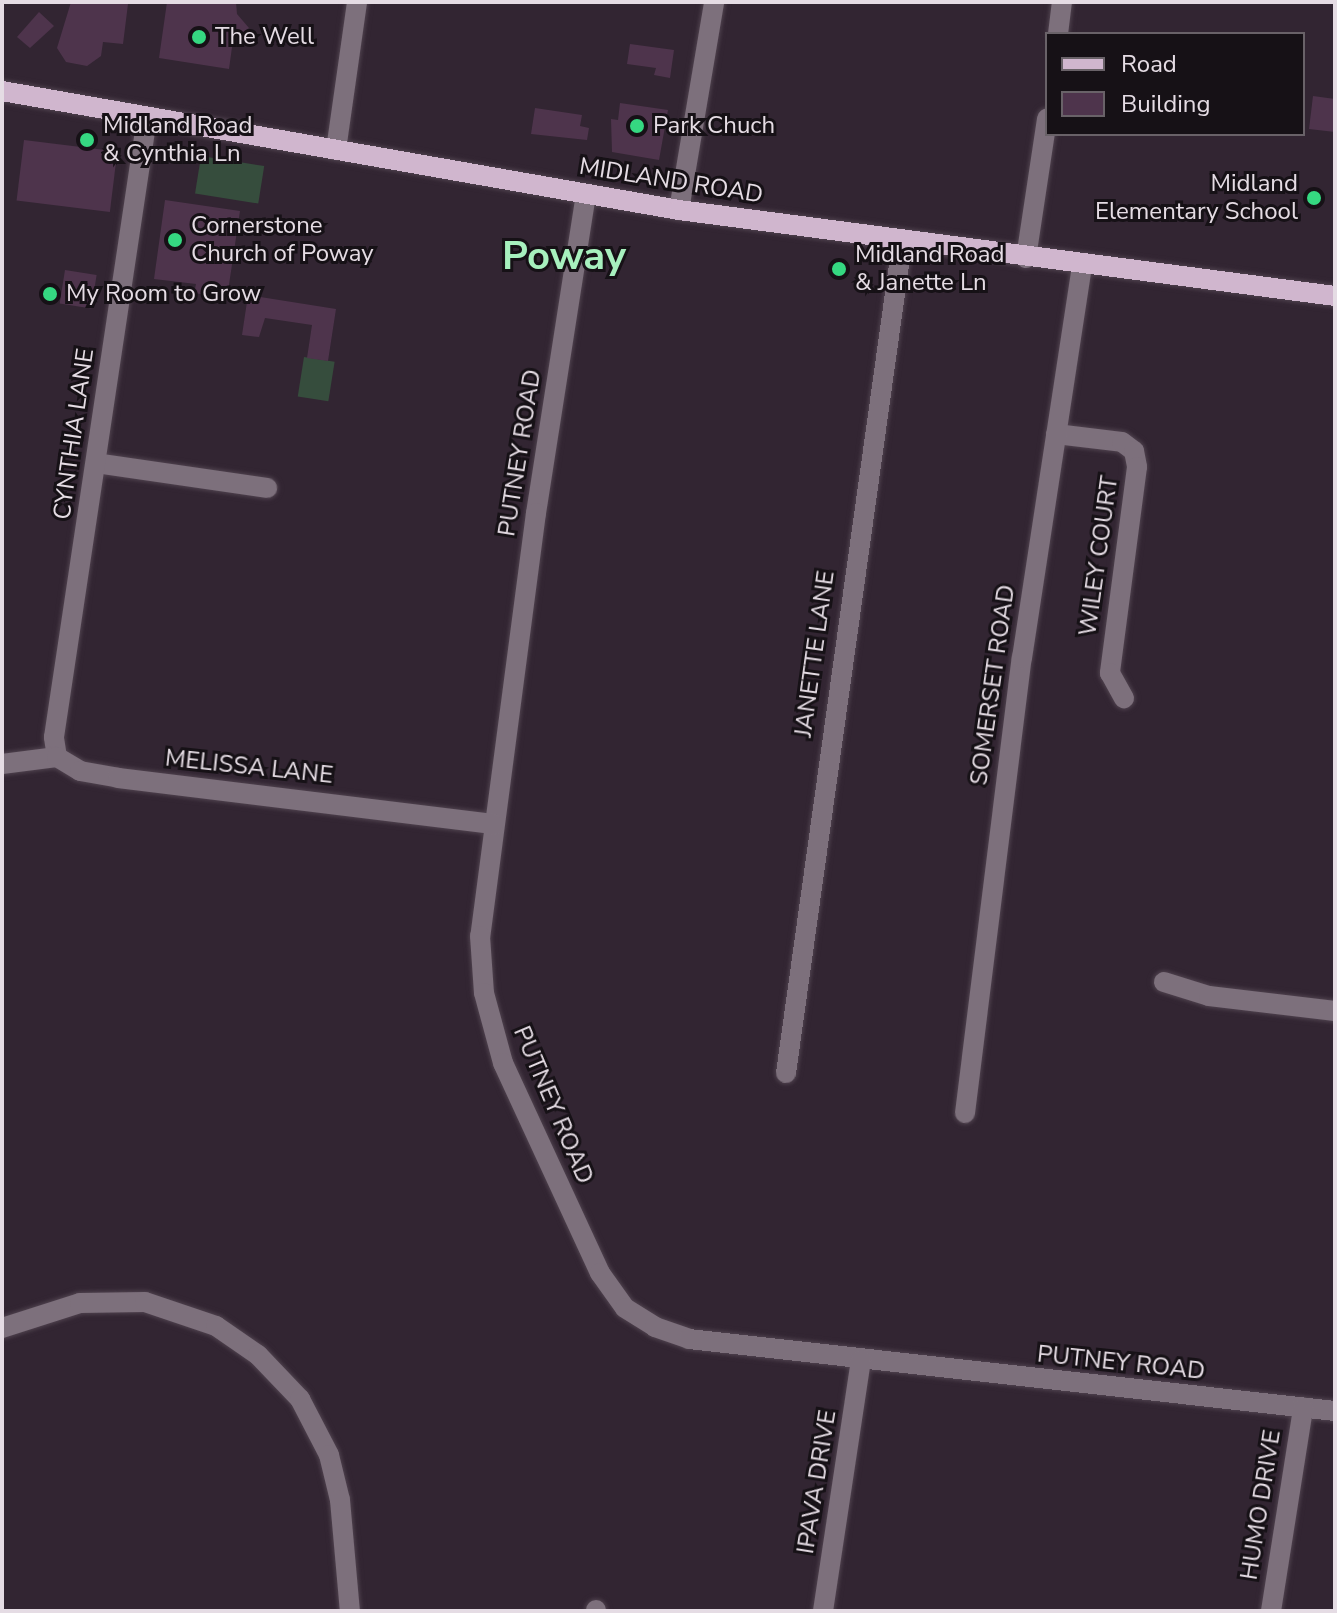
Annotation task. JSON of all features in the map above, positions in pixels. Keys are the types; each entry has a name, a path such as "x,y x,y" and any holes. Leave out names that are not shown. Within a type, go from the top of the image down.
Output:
{"main road":[{"name":"MIDLAND ROAD","path":"2,91 679,210 902,243 1335,296"}],"street":[{"path":"336,150 357,2"},
{"path":"679,210 714,2"},
{"path":"1058,32 1062,2"},
{"name":"CYNTHIA LANE","path":"57,757 54,737 147,118"},
{"path":"1026,258 1045,132"},
{"name":"PUTNEY ROAD","path":"586,194 493,824 480,936 492,1030 582,1238 613,1293 640,1319 669,1334 861,1360 1335,1411"},
{"name":"JANETTE LANE","path":"786,1073 902,243"},
{"name":"SOMERSET ROAD","path":"965,1113 1022,658 1082,265"},
{"name":"WILEY COURT","path":"1056,434 1122,442 1134,451 1137,467 1110,673 1124,698"},
{"path":"96,463 267,488"},
{"path":"2,764 57,757"},
{"name":"MELISSA LANE","path":"57,757 80,771 118,778 493,824"},
{"path":"1164,982 1209,996 1335,1011"},
{"path":"2,1328 80,1303 145,1302 216,1326 258,1355 300,1399 329,1455 340,1500 350,1611"},
{"name":"IPAVA DRIVE","path":"823,1611 861,1360"},
{"name":"HUMO DRIVE","path":"1271,1611 1303,1408"}],"green space":[{"path":"201,156 264,166 258,204 195,194"},
{"path":"304,357 335,362 328,401 298,397"}],"building":[{"path":"71,2 128,4 123,44 103,42 101,56 87,66 66,62 57,48"},
{"name":"The Well","path":"167,2 236,2 237,14 249,28 233,40 229,69 159,58"},
{"path":"39,12 54,26 30,48 17,37"},
{"path":"630,44 674,50 670,78 654,75 656,68 627,64"},
{"path":"1313,96 1335,99 1335,132 1309,129"},
{"name":"Park Chuch","path":"620,103 668,110 659,160 612,152 611,119 618,120"},
{"path":"535,108 582,115 580,126 589,128 587,140 531,134"},
{"path":"24,140 117,151 110,212 17,201"},
{"path":"165,200 240,211 227,298 194,293 196,284 154,279"},
{"path":"65,270 97,275 91,309 60,304"},
{"path":"248,295 336,309 328,361 307,358 312,325 265,318 259,337 242,335"}],"place":[{"name":"The Well","path":"199,37"},
{"name":"Park Chuch","path":"637,126"},
{"name":"Midland Road & Cynthia Ln","path":"87,140"},
{"name":"Midland Elementary School","path":"1314,198"},
{"name":"Cornerstone Church of Poway","path":"175,240"},
{"name":"Midland Road & Janette Ln","path":"839,269"},
{"name":"My Room to Grow","path":"50,294"}],"district":[{"name":"Poway","path":"564,256"}]}
